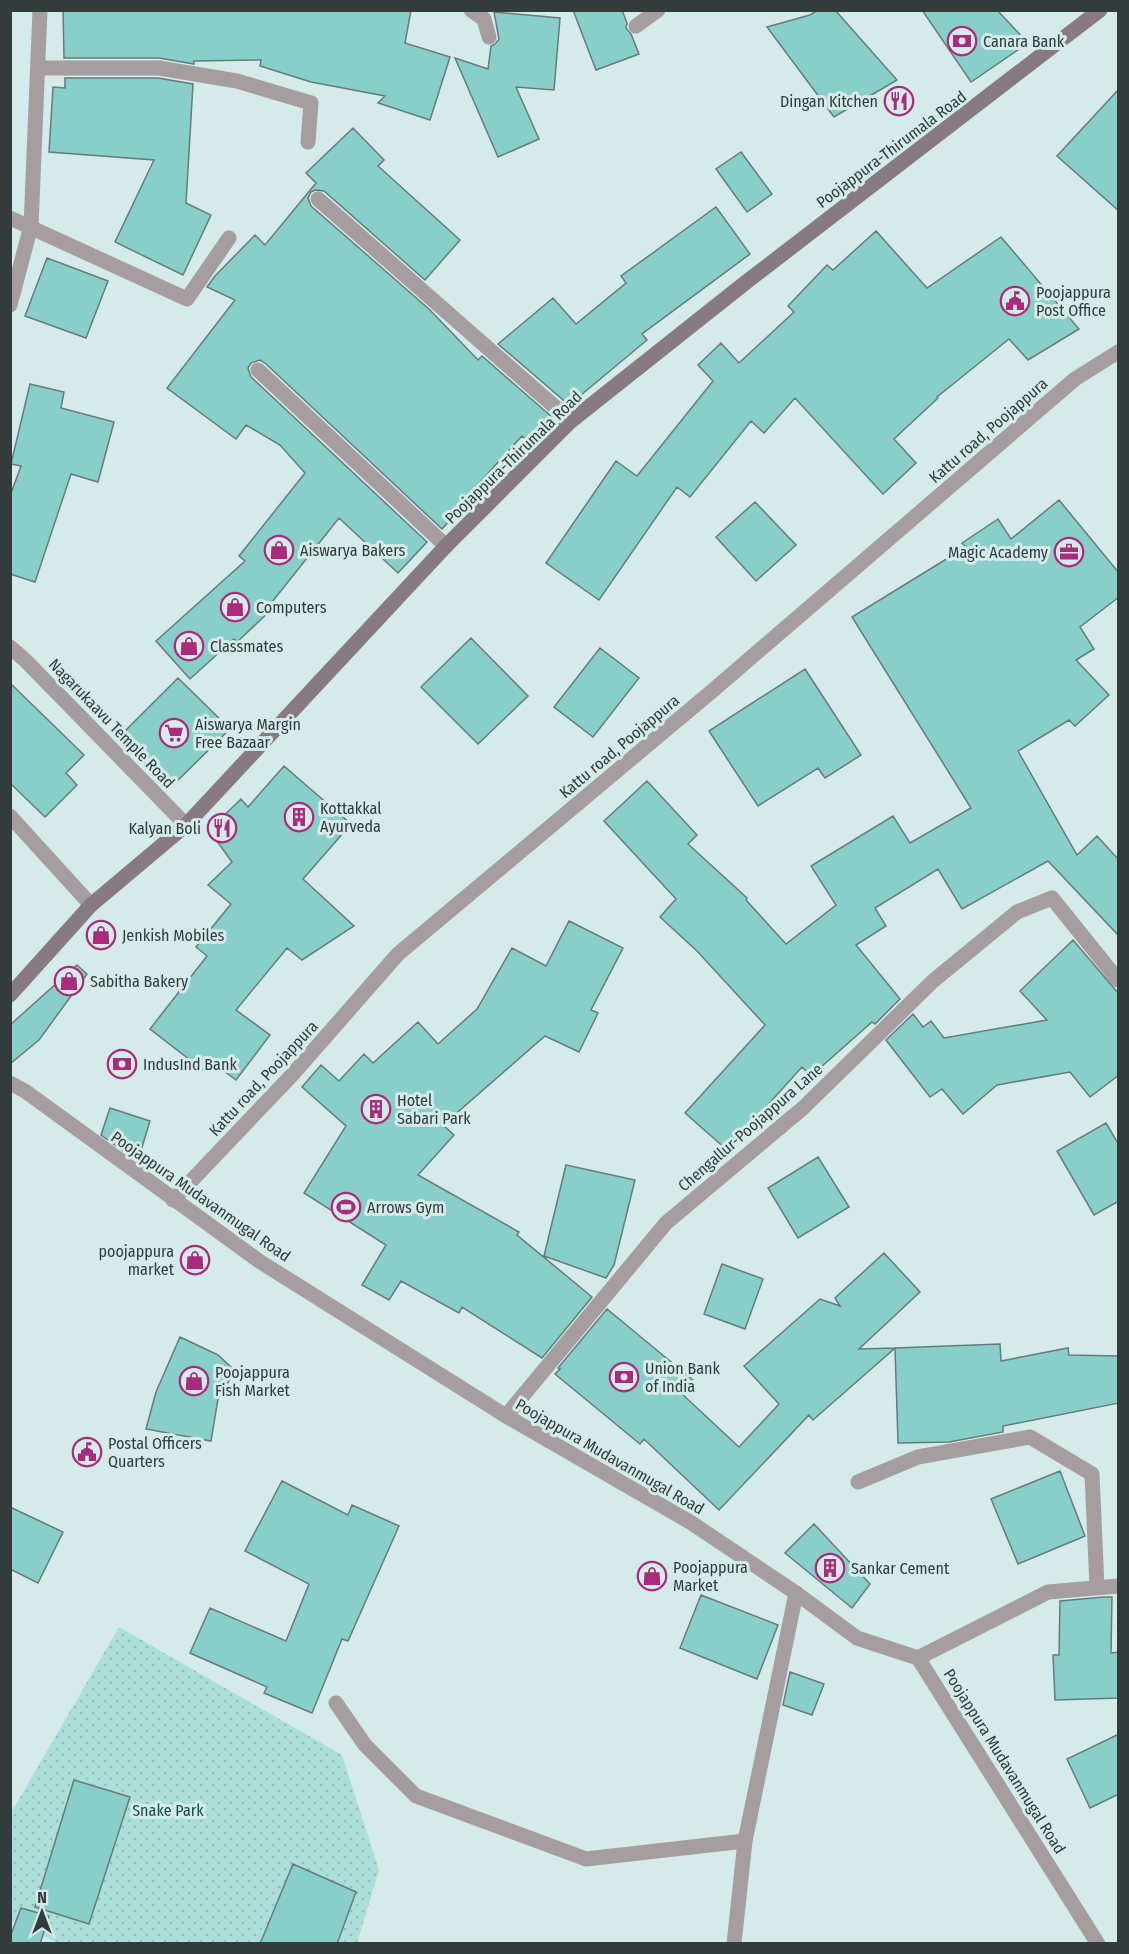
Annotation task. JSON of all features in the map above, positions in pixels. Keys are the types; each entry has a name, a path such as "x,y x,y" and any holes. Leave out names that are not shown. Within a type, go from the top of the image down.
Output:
{"main road":[{"name":"Poojappura-Thirumala Road","path":"10,995 91,905 186,825 446,546 571,421 745,283 1100,10"}],"street":[{"path":"10,305 32,226 40,10"},
{"path":"471,10 484,20 489,37"},
{"path":"636,26 658,10"},
{"path":"38,68 159,68 237,81 311,103 308,142"},
{"path":"318,199 571,421"},
{"path":"10,218 32,226 187,299 230,238"},
{"name":"Kattu road, Poojappura","path":"173,1200 292,1075 398,954 711,692 1075,379 1119,352"},
{"path":"258,369 446,546"},
{"name":"Nagarukaavu Temple Road","path":"10,647 186,825"},
{"path":"10,816 91,905"},
{"name":"Chengallur-Poojappura Lane","path":"506,1416 666,1223 803,1108 933,981 1017,912 1052,898 1119,980"},
{"name":"Poojappura Mudavanmugal Road","path":"10,1083 25,1091 259,1261 506,1416 690,1522 796,1593 857,1638 918,1658 1098,1944"},
{"path":"858,1482 918,1457 1029,1437 1092,1474 1096,1587"},
{"path":"918,1658 1048,1592 1119,1586"},
{"path":"734,1944 745,1841 796,1593"},
{"path":"336,1703 365,1745 416,1796 586,1859 745,1841"}],"green space":[{"name":"Snake Park","path":"119,1627 342,1755 379,1870 357,1943 58,1943 11,1921 11,1813"}],"building":[{"path":"63,10 411,10 405,43 450,57 430,120 378,103 385,96 311,82 260,66 261,60 194,61 194,64 159,58 64,58"},
{"path":"573,10 622,10 627,23 626,28 639,54 596,70"},
{"path":"818,10 835,10 897,80 834,117 767,27 810,15"},
{"path":"922,10 997,10 1028,43 971,82"},
{"path":"494,12 560,18 554,90 516,87 539,139 498,157 455,58 488,69 491,46 499,39"},
{"path":"65,78 158,78 193,84 186,203 211,215 183,275 115,242 154,160 49,152 53,87 65,88"},
{"path":"1119,89 1119,211 1057,156"},
{"path":"353,128 384,160 378,166 460,240 425,280 324,191 311,192 308,198 311,206 430,310 478,360 482,356 552,417 529,442 522,436 473,490 475,492 442,529 265,363 260,360 251,363 248,368 251,377 427,542 398,573 339,518 268,607 271,610 237,642 234,639 190,679 156,641 245,561 239,556 305,473 280,445 246,425 236,439 167,388 235,300 207,287 255,235 265,245 316,183 306,173"},
{"path":"741,152 772,194 747,212 716,169"},
{"path":"716,207 750,254 642,334 647,340 569,405 498,344 553,298 576,324 626,283 621,276"},
{"path":"876,231 927,288 1001,237 1079,329 1028,360 1009,339 937,397 894,439 916,463 883,494 795,398 764,433 751,421 690,497 677,487 599,600 546,563 616,461 637,476 713,381 698,365 721,343 739,363 794,312 788,306 827,265 833,270"},
{"path":"47,258 108,281 86,338 25,316"},
{"path":"30,384 64,392 61,408 114,422 98,482 71,474 35,582 10,574 10,496 21,466 11,464"},
{"path":"1059,500 1119,573 1119,597 1080,627 1094,649 1076,660 1109,695 1075,726 1069,720 1018,751 1077,855 1097,836 1119,860 1119,936 1048,861 962,909 938,869 875,908 886,926 856,945 900,999 875,1024 872,1022 811,1076 802,1067 727,1150 685,1113 765,1025 697,951 660,917 676,899 604,821 647,781 697,835 688,844 747,898 746,900 786,944 836,905 811,866 893,816 910,843 971,808 852,617 966,547 962,543 998,519 1011,539"},
{"path":"755,502 796,545 756,581 716,537"},
{"path":"471,638 528,696 478,744 421,687"},
{"path":"600,648 639,678 593,737 554,707"},
{"path":"805,669 861,755 825,778 818,768 758,806 709,731"},
{"name":"Aiswarya Margin Free Bazaar","path":"178,678 230,729 170,788 119,737"},
{"path":"10,683 84,755 66,773 77,785 45,817 10,783"},
{"path":"284,766 351,824 303,879 354,926 302,960 287,948 236,1010 270,1035 236,1080 210,1061 203,1070 150,1029 207,956 196,947 231,904 208,885 232,862 209,830 241,799 248,807"},
{"path":"569,921 623,948 591,1010 598,1013 579,1052 545,1036 443,1125 454,1135 418,1175 519,1232 517,1235 592,1297 542,1358 462,1307 459,1313 401,1281 389,1300 362,1285 386,1245 304,1193 346,1126 302,1087 321,1065 339,1081 364,1054 373,1063 418,1022 438,1044 477,1009 512,948 546,966"},
{"path":"1073,940 1119,994 1119,1075 1090,1097 1070,1072 997,1085 963,1114 942,1089 930,1097 886,1040 913,1014 923,1027 931,1021 944,1038 1047,1020 1020,991"},
{"path":"77,965 87,974 39,1040 10,1064 10,1025"},
{"path":"110,1108 150,1121 139,1157 126,1153 101,1135"},
{"path":"1106,1123 1119,1145 1119,1201 1094,1215 1057,1151"},
{"path":"818,1157 849,1207 798,1238 768,1188"},
{"path":"566,1165 635,1180 614,1265 606,1278 544,1256"},
{"path":"884,1253 920,1292 859,1349 895,1348 813,1420 809,1415 719,1510 644,1439 640,1444 555,1374 607,1309 693,1380 682,1394 739,1447 779,1404 744,1366 820,1299 840,1306 835,1298"},
{"path":"722,1264 763,1279 745,1329 704,1314"},
{"name":"Poojappura Fish Market","path":"180,1337 218,1355 235,1371 218,1399 211,1441 146,1429 156,1392"},
{"path":"1000,1344 1001,1361 1068,1348 1069,1355 1119,1356 1119,1403 1003,1426 1003,1432 949,1442 898,1443 895,1348"},
{"path":"1060,1471 1085,1536 1018,1564 991,1499"},
{"path":"282,1481 348,1515 352,1505 399,1526 348,1641 342,1639 312,1713 264,1693 267,1687 190,1653 210,1608 286,1641 309,1584 245,1551"},
{"path":"10,1507 63,1532 38,1583 10,1569"},
{"name":"Sankar Cement","path":"814,1524 870,1584 852,1608 785,1553"},
{"path":"701,1595 778,1625 757,1679 680,1648"},
{"path":"1112,1597 1111,1653 1119,1652 1119,1698 1055,1700 1053,1655 1059,1655 1060,1601"},
{"path":"790,1672 824,1684 812,1715 783,1705"},
{"path":"1119,1734 1119,1794 1090,1808 1067,1759"},
{"path":"74,1780 130,1797 89,1924 35,1907"},
{"path":"293,1864 356,1892 337,1944 260,1944"},
{"path":"21,1908 49,1916 40,1944 10,1944 10,1937"}],"place":[{"name":"Canara Bank","path":"962,41"},
{"name":"Dingan Kitchen","path":"899,101"},
{"name":"Poojappura Post Office","path":"1015,301"},
{"name":"Aiswarya Bakers","path":"279,550"},
{"name":"Magic Academy","path":"1069,552"},
{"name":"Computers","path":"235,607"},
{"name":"Classmates","path":"189,646"},
{"name":"Aiswarya Margin Free Bazaar","path":"174,733"},
{"name":"Kottakkal Ayurveda","path":"299,817"},
{"name":"Kalyan Boli","path":"222,828"},
{"name":"Jenkish Mobiles","path":"101,935"},
{"name":"Sabitha Bakery","path":"69,981"},
{"name":"IndusInd Bank","path":"122,1064"},
{"name":"Hotel Sabari Park","path":"376,1109"},
{"name":"Arrows Gym","path":"346,1207"},
{"name":"poojappura market","path":"195,1260"},
{"name":"Union Bank of India","path":"624,1377"},
{"name":"Poojappura Fish Market","path":"194,1381"},
{"name":"Postal Officers Quarters","path":"87,1452"},
{"name":"Sankar Cement","path":"830,1568"},
{"name":"Poojappura Market","path":"652,1576"}]}
